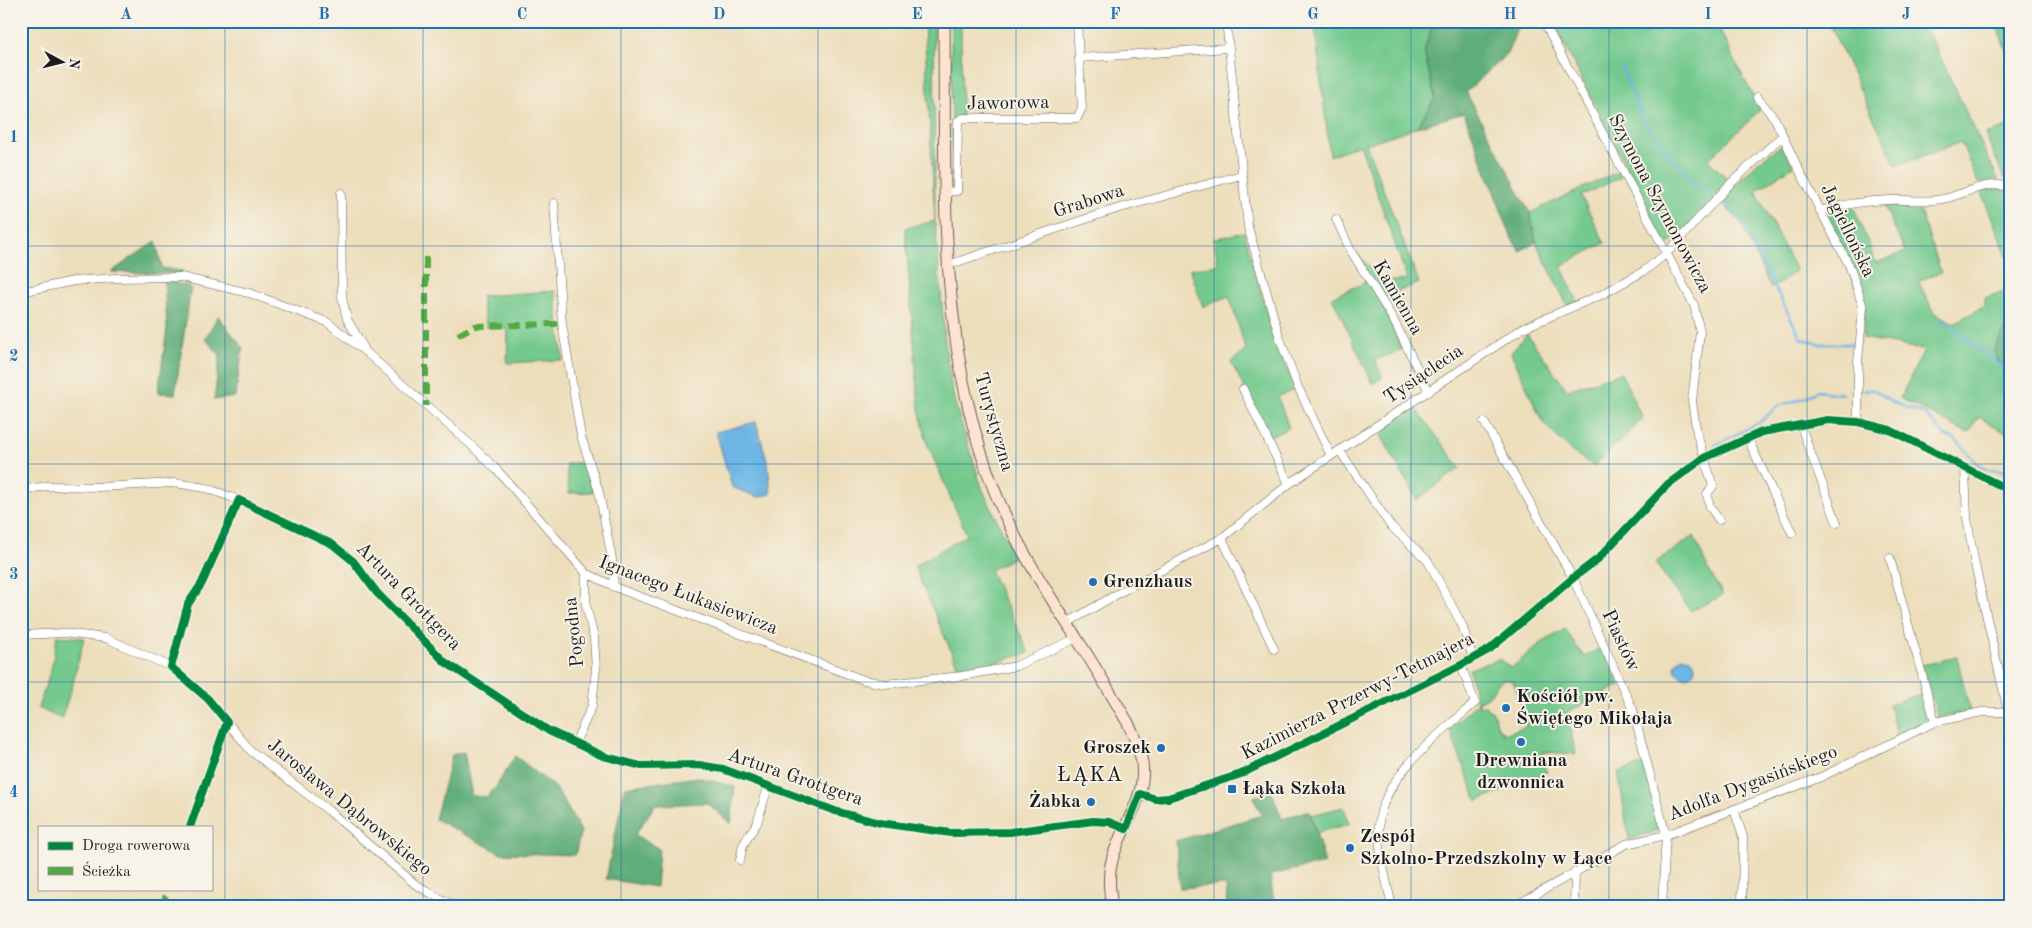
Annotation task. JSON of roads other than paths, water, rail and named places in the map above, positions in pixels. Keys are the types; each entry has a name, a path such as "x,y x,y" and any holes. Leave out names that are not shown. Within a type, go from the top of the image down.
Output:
{"main road":[{"name":"Turystyczna","path":"944,21 948,265 960,370 985,467 1012,532 1128,723 1138,743 1142,763 1140,794 1126,829"},
{"path":"1112,907 1109,876 1111,863 1126,829"}],"street":[{"name":"Jaworowa","path":"946,192 956,191 958,121 963,118 1077,118 1082,108 1077,21"},
{"path":"1226,21 1248,227 1280,339 1298,387 1332,456"},
{"name":"Szymona Szymonowicza","path":"1546,26 1694,305 1700,332 1692,400 1704,458 1713,486 1706,494 1710,507 1719,520"},
{"path":"1079,58 1228,48"},
{"name":"Jagiellońska","path":"1757,96 1775,119 1849,265 1862,308 1858,362 1858,422"},
{"name":"Tysiąclecia","path":"1067,623 1126,588 1222,538 1289,484 1523,328 1603,294 1644,271 1667,253 1729,185 1782,136"},
{"name":"Grabowa","path":"948,265 1113,210 1241,175"},
{"path":"1820,211 1847,203 1945,199 1979,188 2011,188"},
{"name":"Ignacego Łukasiewicza","path":"341,193 342,297 347,319 367,353"},
{"path":"554,203 561,318 581,436 599,492 609,540 614,587"},
{"name":"Kamienna","path":"1336,219 1351,252 1393,319 1429,392"},
{"name":"Ignacego Łukasiewicza","path":"21,292 74,281 181,277 249,293 327,322 367,353 472,445 499,472 586,573 614,587 864,680 885,684 962,676 1016,666 1076,638"},
{"path":"1243,389 1289,484"},
{"name":"Kazimierza Przerwy-Tetmajera","path":"1140,794 1156,799 1168,798 1241,774 1461,666 1490,649 1599,558 1668,484 1704,458 1762,432 1828,420 1858,422 1890,430 2011,491"},
{"name":"Piastów","path":"1484,422 1573,578 1633,710 1666,834 1662,907"},
{"path":"1800,424 1837,524"},
{"path":"1748,439 1792,534"},
{"path":"1340,451 1390,525 1428,561 1462,625 1473,658"},
{"path":"1966,468 1967,518 1974,560 2010,712"},
{"name":"Artura Grottgera","path":"21,490 47,486 98,487 175,483 206,488 239,500 332,544 353,561 377,594 445,662 548,732 602,756 641,766 699,765 723,769 835,812 880,823 951,833 1010,832 1093,821 1109,822 1126,829"},
{"path":"21,635 64,633 106,638 171,666 188,604 202,583 239,500"},
{"path":"1222,538 1274,649"},
{"path":"1890,558 1936,722"},
{"name":"Pogodna","path":"575,744 592,706 596,669 594,638 586,605 586,573"},
{"name":"Jarosława Dąbrowskiego","path":"171,666 208,699 252,751 329,811 415,884 444,901 461,907"},
{"path":"1392,907 1378,828 1380,813 1391,786 1438,735 1475,703 1461,666"},
{"name":"Adolfa Dygasińskiego","path":"1513,907 1626,844 1666,834 1821,777 1936,722 1974,713 2010,712"},
{"name":"Artura Grottgera","path":"740,860 743,845 757,824 768,787"},
{"path":"1734,809 1743,836 1742,907"},
{"path":"1574,907 1575,872"}],"water":[{"path":"756,422 768,464 771,494 757,497 732,487 716,432"},
{"path":"1685,657 1692,660 1695,667 1692,674 1685,677 1678,674 1675,667 1678,660"}],"waterway":[{"path":"1621,67 1645,123 1692,183 1713,195"},
{"path":"1721,201 1740,220 1801,338 1818,344 1850,344 1854,347 1855,378"},
{"path":"1941,320 2004,368 2005,379 2011,383"},
{"path":"1864,390 1874,390 1894,403 1925,414 1945,436 1955,439 1979,465 1987,470 2011,471"},
{"path":"1714,446 1760,422 1778,406 1802,399 1818,391 1842,394"}],"place":[{"name":"Grenzhaus","path":"1093,582"},
{"name":"Kościół pw. Świętego Mikołaja","path":"1506,708"},
{"name":"Drewniana dzwonnica","path":"1521,742"},
{"name":"Groszek","path":"1161,748"},
{"name":"Łąka Szkoła","path":"1232,789"},
{"name":"Żabka","path":"1091,802"},
{"name":"Zespół Szkolno-Przedszkolny w Łące","path":"1350,848"}],"district":[{"name":"ŁĄKA","path":"1090,775"}]}
